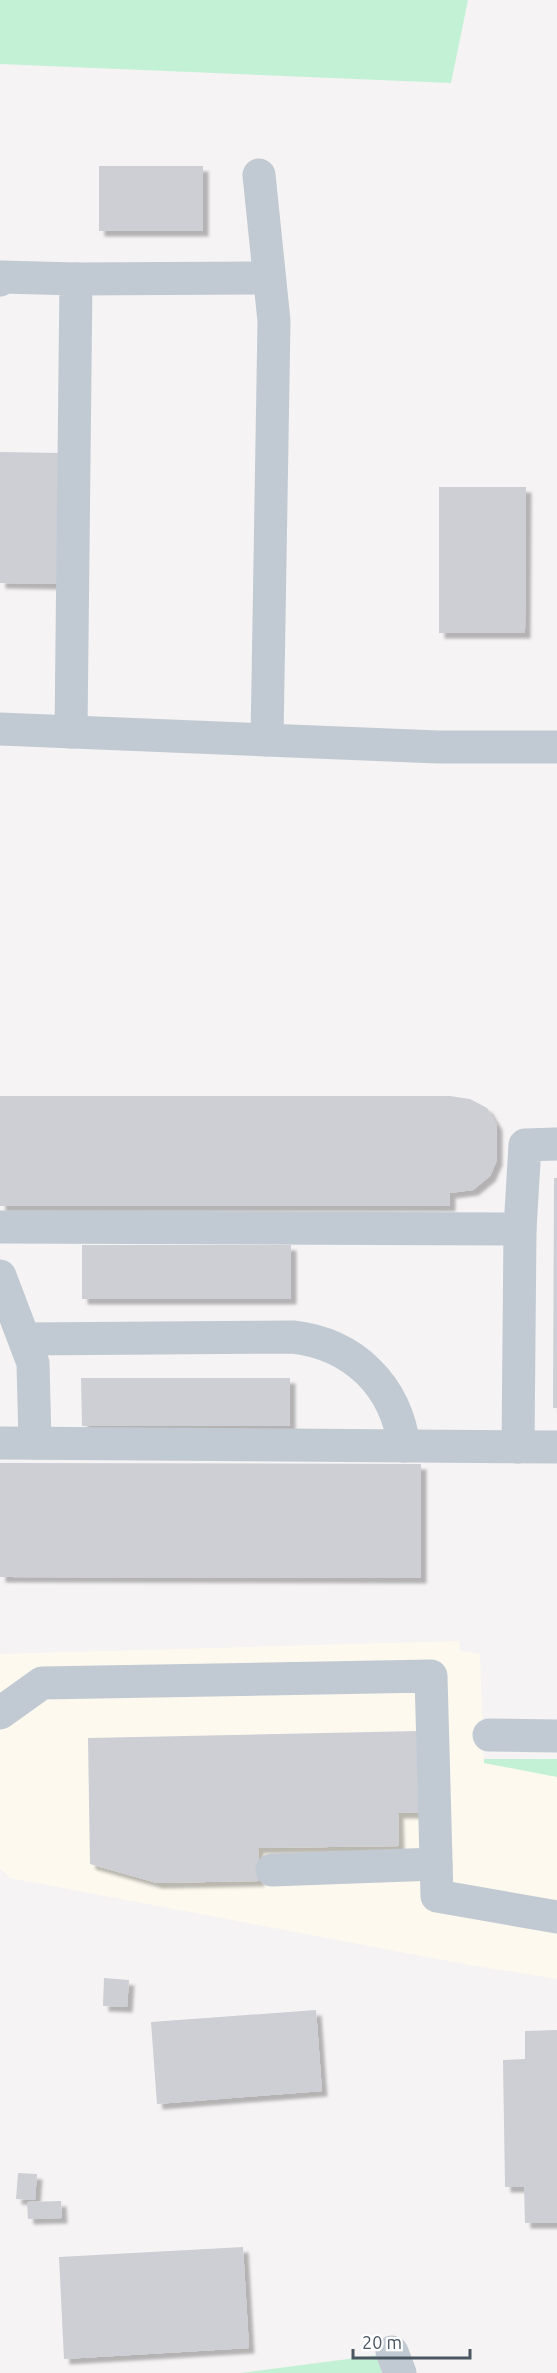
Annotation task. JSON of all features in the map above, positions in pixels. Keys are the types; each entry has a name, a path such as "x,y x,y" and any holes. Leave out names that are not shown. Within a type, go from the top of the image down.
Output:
{"lane":[{"path":"259,175 274,321 267,740"},
{"path":"0,280 2,277 269,278"},
{"path":"71,732 76,279"},
{"path":"0,729 438,747 557,747"},
{"path":"518,1447 520,1229 525,1145 557,1144"},
{"path":"0,1227 520,1229"},
{"path":"0,1276 33,1363 34,1443"},
{"path":"25,1339 293,1337 318,1342 346,1355 370,1371 389,1399 402,1431 404,1446"},
{"path":"0,1443 557,1447"},
{"path":"0,1713 42,1683 431,1676 437,1896 557,1917"},
{"path":"489,1735 557,1736"},
{"path":"272,1870 436,1864"}],"shaded area":[{"path":"459,1641 460,1651 480,1654 484,1763 557,1777 557,1979 470,1965 10,1878 0,1868 0,1654"}],"green space":[{"path":"0,0 468,0 451,83 0,64"},
{"path":"484,1759 557,1759 557,1777 484,1763"},
{"path":"379,2355 382,2373 240,2373"}],"building":[{"path":"99,166 203,166 203,231 99,231"},
{"path":"0,452 60,453 58,584 0,583"},
{"path":"439,487 526,487 525,633 439,633"},
{"path":"0,1096 450,1096 470,1099 487,1108 497,1125 497,1160 490,1176 473,1190 450,1193 450,1206 0,1206"},
{"path":"554,1178 557,1178 557,1408 553,1408"},
{"path":"82,1245 291,1245 291,1299 82,1299"},
{"path":"81,1378 290,1378 290,1426 82,1426"},
{"path":"0,1463 421,1464 421,1578 0,1577"},
{"path":"419,1731 420,1813 398,1813 399,1846 258,1848 259,1881 157,1883 90,1864 88,1738"},
{"path":"104,1978 129,1980 127,2007 103,2006"},
{"path":"316,2010 322,2091 157,2104 151,2022"},
{"path":"557,2030 557,2223 525,2223 524,2187 505,2187 503,2060 525,2059 525,2031"},
{"path":"18,2173 37,2174 35,2200 16,2199"},
{"path":"61,2201 62,2218 28,2219 27,2202"},
{"path":"243,2247 249,2348 64,2359 59,2257"}]}
